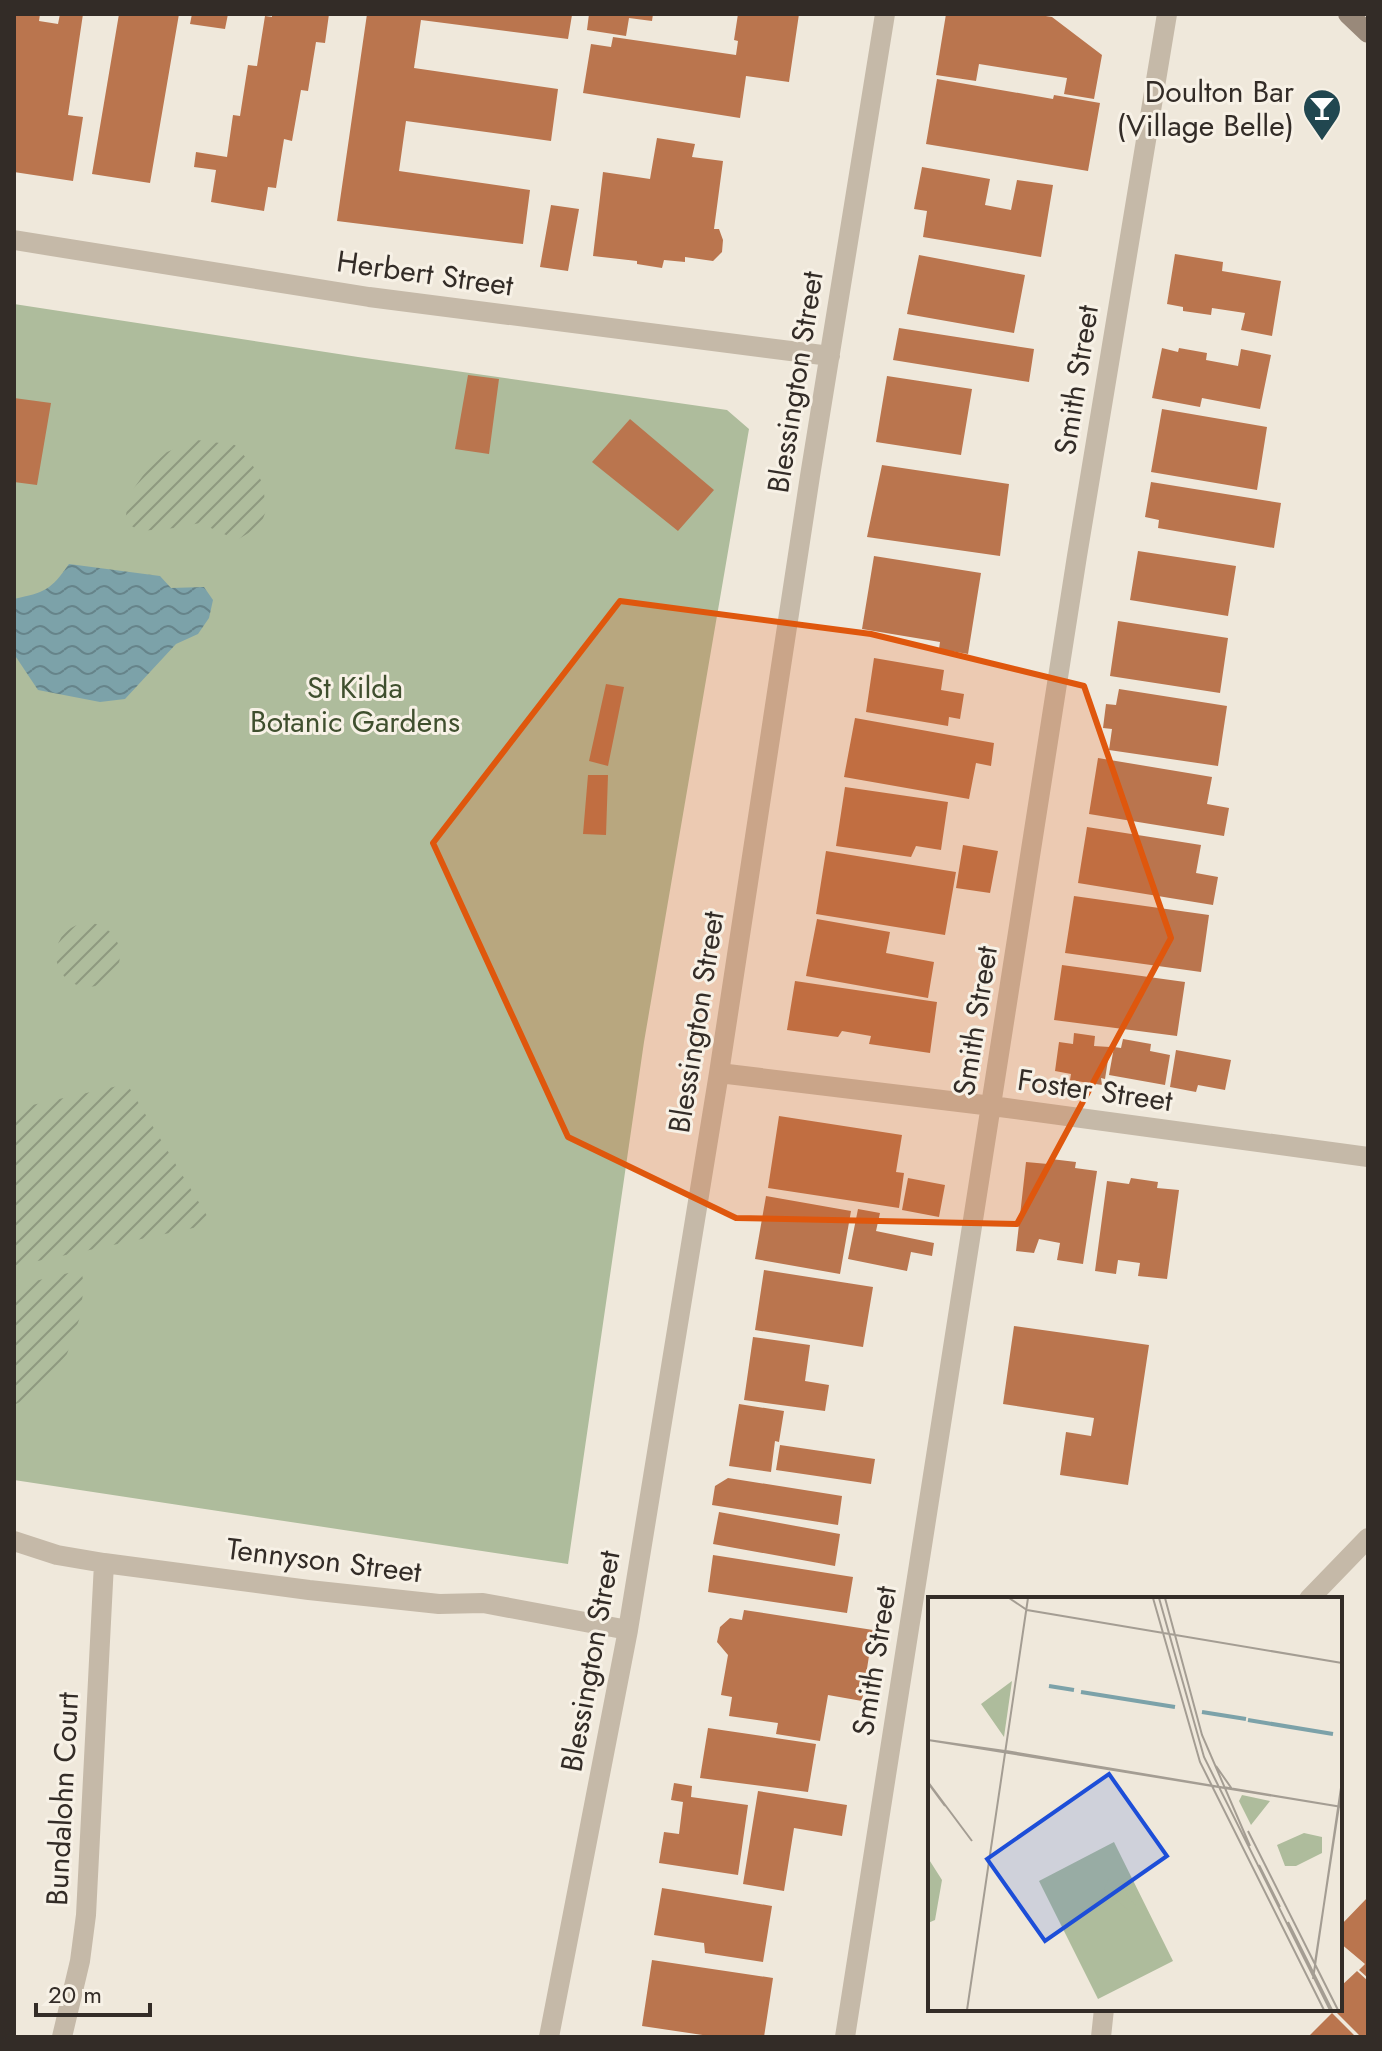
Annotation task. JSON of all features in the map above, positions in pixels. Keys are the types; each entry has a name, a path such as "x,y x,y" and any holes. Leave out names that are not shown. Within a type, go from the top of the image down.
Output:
{"main road":[{"path":"1348,14 1368,33"}],"street":[{"name":"Blessington Street","path":"549,2037 628,1630 885,14"},
{"name":"Smith Street","path":"845,2037 1077,556 1167,14"},
{"name":"Herbert Street","path":"14,240 369,297 830,356"},
{"name":"Foster Street","path":"719,1073 1368,1157"},
{"path":"1311,1597 1368,1538"},
{"name":"Tennyson Street","path":"14,1541 57,1555 104,1563 439,1604 483,1603 628,1630"},
{"name":"Bundalohn Court","path":"62,2037 80,1961 86,1915 104,1563"},
{"path":"1101,2037 1104,2011"}],"highlighted area":[{"path":"620,601 871,634 1084,686 1171,938 1017,1224 736,1218 568,1137 433,843"}],"green space":[{"name":"St Kilda Botanic Gardens","path":"14,304 727,410 749,429 644,1042 568,1564 14,1480"},
{"path":"197,440 235,445 253,466 263,484 266,511 260,526 237,540 200,523 140,531 125,522 129,495 147,470 167,452"},
{"path":"82,923 94,923 111,932 118,943 118,967 111,978 94,987 82,987 70,982 61,973 56,961 56,949 61,937 70,928"},
{"path":"127,1084 212,1224 14,1266 14,1109"},
{"path":"81,1270 84,1284 80,1317 67,1354 34,1395 14,1405 14,1286"}],"water":[{"path":"69,564 160,576 171,588 204,587 213,600 209,618 198,634 176,644 125,699 100,702 38,690 14,654 14,599 46,589"}],"building":[{"path":"16,14 40,14 39,21 58,24 60,14 83,14 68,115 83,117 73,181 14,172"},
{"path":"119,14 179,14 150,183 92,174"},
{"path":"192,14 228,14 225,29 190,24"},
{"path":"272,14 329,14 325,43 316,42 308,91 301,90 292,141 284,139 276,188 268,187 264,211 211,202 216,170 194,167 196,152 227,157 233,115 240,116 248,65 257,66 265,16 272,17"},
{"path":"367,14 572,15 568,39 421,20 414,68 558,89 551,141 406,121 399,171 530,190 523,244 337,221"},
{"path":"589,14 653,14 652,21 629,18 626,36 587,30"},
{"path":"738,14 799,14 789,82 746,76 740,118 583,93 591,44 611,47 613,37 736,55 738,41 734,40"},
{"path":"946,14 1033,14 1052,17 1102,55 1094,99 1064,94 1067,78 979,64 976,81 936,75"},
{"path":"937,79 1053,99 1054,95 1100,103 1088,171 926,144"},
{"path":"657,138 695,144 692,157 723,161 714,229 719,229 723,240 722,252 713,261 685,257 685,262 664,260 662,268 637,264 637,261 593,256 603,172 650,179"},
{"path":"922,167 990,179 985,205 1011,210 1017,180 1053,185 1041,257 923,237 927,211 914,209"},
{"path":"551,205 579,209 568,271 540,267"},
{"path":"1175,254 1223,262 1222,271 1281,281 1272,336 1241,330 1245,313 1212,308 1211,315 1183,311 1183,307 1167,304"},
{"path":"919,255 1025,275 1014,333 907,314"},
{"path":"899,328 1034,349 1029,382 893,360"},
{"path":"1162,348 1207,353 1206,360 1238,366 1241,349 1271,355 1260,409 1202,398 1200,407 1152,398"},
{"path":"468,375 499,379 489,454 455,449"},
{"path":"887,376 972,389 961,455 876,442"},
{"path":"14,398 51,403 37,485 14,482"},
{"path":"1162,409 1267,427 1257,490 1151,472"},
{"path":"630,419 714,490 678,531 592,462"},
{"path":"882,465 1009,484 1000,556 867,537"},
{"path":"1151,482 1281,503 1274,548 1158,528 1159,520 1145,517"},
{"path":"1138,551 1236,566 1228,616 1130,600"},
{"path":"874,556 981,573 968,654 939,649 940,642 862,629"},
{"path":"1118,621 1228,638 1220,693 1110,676"},
{"path":"874,658 944,670 941,690 964,694 960,719 949,717 948,726 866,712"},
{"path":"606,684 624,687 608,766 589,761"},
{"path":"1119,689 1227,706 1218,766 1109,750 1112,729 1103,728 1106,704 1116,705"},
{"path":"855,718 994,743 991,766 976,763 969,799 844,777"},
{"path":"1098,758 1212,777 1207,804 1229,808 1224,836 1089,814"},
{"path":"588,775 608,775 606,835 583,834"},
{"path":"845,787 948,802 941,850 916,846 911,857 836,846"},
{"path":"1087,827 1201,845 1196,873 1218,877 1213,905 1078,883"},
{"path":"963,845 998,851 990,893 956,888"},
{"path":"826,851 956,872 945,935 816,914"},
{"path":"1074,896 1209,915 1201,972 1065,953"},
{"path":"817,919 890,932 886,953 934,962 928,998 806,976"},
{"path":"1062,965 1185,982 1177,1036 1054,1020"},
{"path":"795,981 937,1002 930,1053 869,1044 871,1036 842,1031 838,1037 787,1030"},
{"path":"1074,1033 1095,1036 1094,1046 1110,1047 1105,1079 1101,1078 1102,1085 1070,1080 1071,1074 1055,1071 1059,1042 1073,1044"},
{"path":"1123,1039 1151,1044 1150,1051 1170,1055 1165,1085 1109,1075 1114,1047 1121,1048"},
{"path":"1176,1050 1231,1060 1225,1090 1198,1085 1196,1092 1170,1087"},
{"path":"779,1116 902,1135 896,1172 904,1173 899,1208 768,1188"},
{"path":"1051,1159 1076,1162 1075,1168 1097,1171 1083,1264 1057,1260 1060,1243 1039,1239 1034,1253 1016,1251 1026,1162 1048,1164"},
{"path":"908,1178 945,1185 939,1217 902,1210"},
{"path":"1131,1178 1158,1182 1157,1188 1179,1190 1167,1279 1138,1276 1140,1263 1118,1260 1116,1274 1095,1271 1107,1181 1129,1184"},
{"path":"766,1196 851,1211 840,1274 755,1259"},
{"path":"858,1209 880,1213 876,1231 934,1243 932,1256 911,1252 907,1271 848,1259"},
{"path":"764,1270 873,1287 863,1347 755,1330"},
{"path":"1014,1326 1149,1345 1128,1485 1060,1475 1066,1432 1091,1436 1094,1418 1003,1404"},
{"path":"753,1337 810,1345 805,1381 829,1385 825,1411 744,1400"},
{"path":"739,1404 784,1411 779,1442 775,1441 771,1472 729,1466"},
{"path":"780,1445 875,1459 871,1484 776,1470"},
{"path":"728,1478 842,1496 838,1525 712,1505 715,1486"},
{"path":"719,1512 840,1534 835,1566 713,1544"},
{"path":"713,1555 853,1577 847,1613 708,1592"},
{"path":"744,1610 873,1630 862,1701 828,1695 820,1741 776,1734 778,1723 729,1716 732,1697 721,1695 728,1655 717,1642 720,1627 730,1618 742,1620"},
{"path":"708,1728 816,1744 808,1792 700,1778"},
{"path":"674,1783 692,1786 691,1797 748,1805 738,1875 659,1863 664,1832 679,1834 683,1802 671,1800"},
{"path":"758,1791 847,1805 842,1836 794,1828 784,1891 743,1884"},
{"path":"662,1888 772,1906 763,1962 705,1953 704,1943 654,1935"},
{"path":"1368,1897 1368,1978 1359,1970 1365,1964 1342,1945 1342,1924"},
{"path":"652,1960 773,1978 764,2037 716,2037 642,2026"},
{"path":"1357,1971 1368,1981 1368,2037 1361,2037 1335,2011 1342,2011 1342,1985"},
{"path":"1332,2013 1356,2037 1308,2037"}],"place":[{"name":"Doulton Bar (Village Belle)","path":"1322,142"}]}
